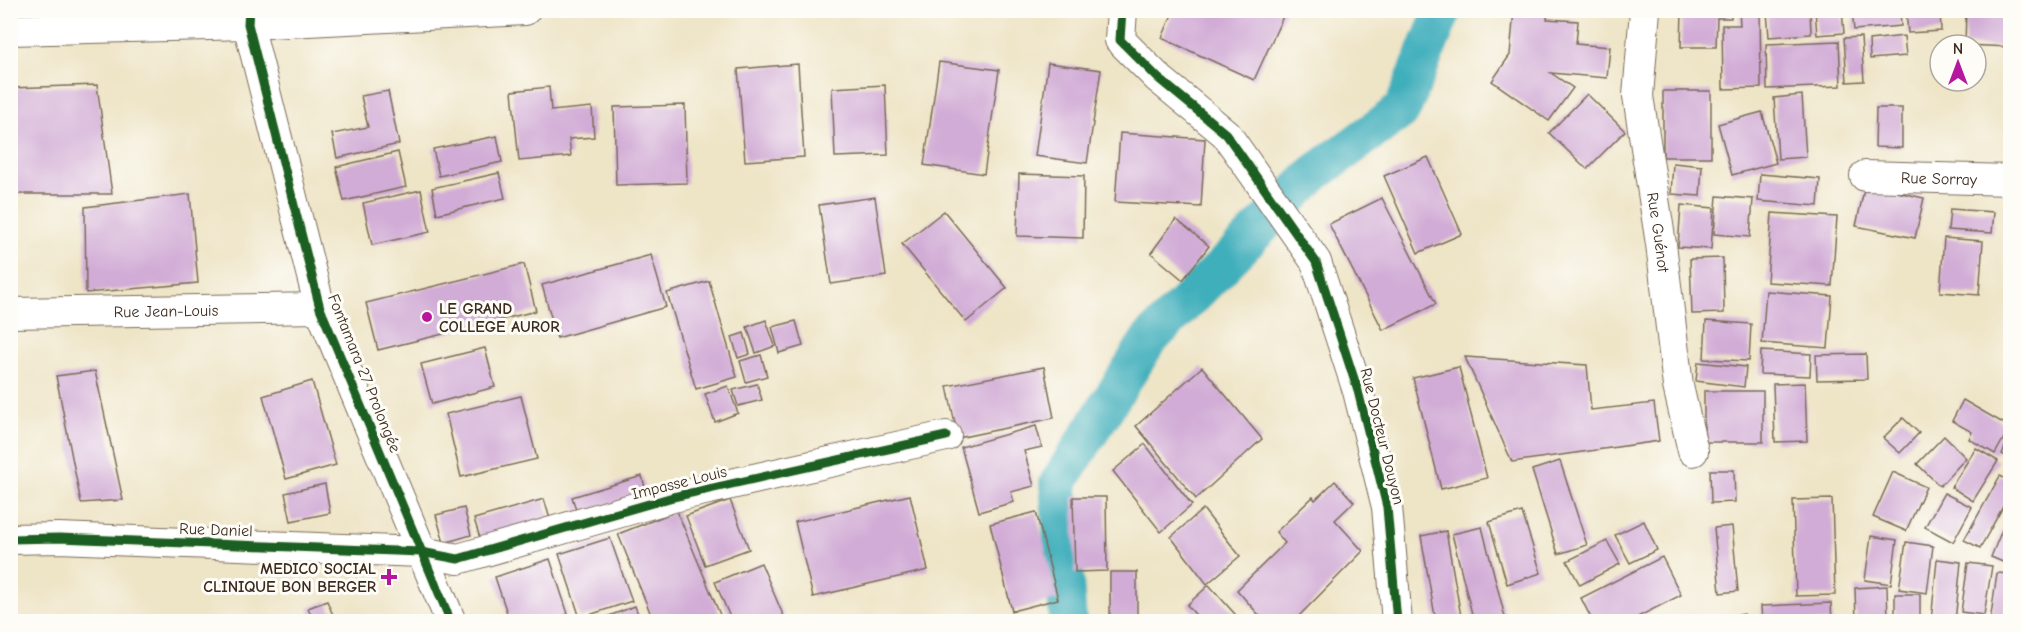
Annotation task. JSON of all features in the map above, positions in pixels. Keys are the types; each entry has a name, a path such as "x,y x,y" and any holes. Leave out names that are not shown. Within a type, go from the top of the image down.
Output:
{"street":[{"path":"10,30 249,17 525,10"},
{"name":"Rue Docteur Douyon","path":"1122,10 1120,40 1158,78 1226,134 1316,262 1358,392 1387,507 1397,621"},
{"name":"Rue Guénot","path":"1645,10 1638,96 1661,244 1678,386 1693,451"},
{"name":"Fontamara 27 Prolongée","path":"249,17 320,308 451,621"},
{"name":"Rue Sorray","path":"1865,176 2010,180"},
{"name":"Rue Jean-Louis","path":"10,313 320,308"},
{"name":"Impasse Louis","path":"421,552 458,558 674,498 946,436"},
{"name":"Rue Daniel","path":"10,539 59,538 421,552"}],"building":[{"path":"1174,10 1286,10 1254,80 1162,38"},
{"path":"1514,10 1548,10 1547,19 1578,21 1576,44 1610,47 1607,78 1551,73 1573,88 1549,121 1492,81 1510,55"},
{"path":"1682,10 1731,10 1731,18 1717,18 1716,47 1681,47"},
{"path":"1739,10 1760,10 1761,88 1723,89 1722,25 1740,25"},
{"path":"1810,10 1811,34 1769,37 1767,12"},
{"path":"1815,10 1842,10 1844,33 1817,35"},
{"path":"1852,10 1900,10 1901,26 1854,30"},
{"path":"1906,10 1940,10 1941,31 1908,33"},
{"path":"1966,10 2010,10 2010,47 1988,46 1988,33 1965,33"},
{"path":"1904,36 1906,56 1870,59 1869,40"},
{"path":"1861,37 1864,81 1847,82 1844,38"},
{"path":"1839,41 1841,86 1767,89 1766,44"},
{"path":"939,62 999,70 984,174 924,165"},
{"path":"1048,63 1101,70 1087,163 1035,156"},
{"path":"798,64 804,157 745,161 738,69"},
{"path":"97,85 112,194 10,194 10,88"},
{"path":"885,85 888,155 835,157 832,88"},
{"path":"549,87 551,111 592,107 594,137 569,139 571,156 519,161 512,91"},
{"path":"388,91 399,144 337,158 332,134 368,127 361,96"},
{"path":"1663,91 1711,91 1711,157 1663,157"},
{"path":"1587,94 1625,131 1587,169 1549,133"},
{"path":"1802,95 1806,157 1778,159 1774,98"},
{"path":"685,105 687,183 616,185 614,107"},
{"path":"1876,108 1902,108 1902,148 1875,147"},
{"path":"1762,112 1776,163 1732,175 1718,124"},
{"path":"1120,133 1205,139 1201,207 1115,202"},
{"path":"497,136 502,162 439,176 433,149"},
{"path":"398,152 406,187 344,201 336,167"},
{"path":"1428,157 1462,234 1418,253 1384,176"},
{"path":"1673,163 1702,166 1700,196 1671,194"},
{"path":"499,173 505,198 437,214 432,188"},
{"path":"1019,174 1084,176 1083,238 1017,236"},
{"path":"1760,174 1820,179 1818,206 1758,201"},
{"path":"1865,185 1924,198 1915,238 1856,226"},
{"path":"421,190 430,232 372,245 363,203"},
{"path":"190,194 198,283 86,293 85,207"},
{"path":"1717,196 1753,199 1750,237 1714,234"},
{"path":"875,197 886,276 831,284 819,205"},
{"path":"1382,198 1436,304 1383,330 1329,224"},
{"path":"1681,205 1714,208 1711,249 1678,247"},
{"path":"1950,209 1994,212 1992,233 1948,230"},
{"path":"944,211 1007,288 966,322 902,244"},
{"path":"1772,213 1837,217 1832,286 1767,282"},
{"path":"1176,219 1209,246 1183,280 1151,253"},
{"path":"1944,238 1983,241 1979,295 1940,292"},
{"path":"651,255 666,307 557,338 542,285"},
{"path":"1723,258 1724,313 1692,314 1690,259"},
{"path":"524,264 536,311 378,350 366,303"},
{"path":"709,281 737,377 696,389 667,293"},
{"path":"1766,291 1832,296 1828,348 1762,343"},
{"path":"766,320 775,346 756,353 747,327"},
{"path":"796,321 803,346 779,353 772,327"},
{"path":"1706,321 1751,324 1749,361 1704,359"},
{"path":"744,333 750,354 738,358 732,337"},
{"path":"485,348 495,387 432,404 421,364"},
{"path":"1761,351 1811,354 1810,376 1760,374"},
{"path":"1866,354 1867,379 1817,380 1816,355"},
{"path":"761,355 767,376 746,382 740,361"},
{"path":"1465,357 1587,365 1591,410 1654,403 1659,441 1512,462"},
{"path":"1698,362 1746,367 1744,387 1696,381"},
{"path":"1044,367 1054,418 958,438 947,386"},
{"path":"1202,367 1262,439 1196,499 1136,426"},
{"path":"1459,367 1487,478 1441,489 1413,378"},
{"path":"95,371 123,500 81,503 56,376"},
{"path":"312,381 336,465 286,479 263,396"},
{"path":"1805,383 1807,441 1775,442 1773,384"},
{"path":"757,384 762,400 738,406 733,390"},
{"path":"728,386 738,413 715,422 705,394"},
{"path":"1704,391 1763,391 1763,442 1704,442"},
{"path":"521,396 537,459 461,477 446,414"},
{"path":"1963,400 2010,427 1995,454 1969,439 1972,432 1952,421"},
{"path":"1903,418 1919,433 1900,453 1883,438"},
{"path":"1036,426 1042,447 1024,451 1034,486 1011,492 1014,502 979,512 961,447"},
{"path":"1944,436 1966,458 1940,486 1917,464"},
{"path":"2010,437 2010,459 2002,454"},
{"path":"1145,444 1192,505 1161,532 1113,471"},
{"path":"1976,448 1998,461 1973,501 1951,487"},
{"path":"1560,461 1587,545 1558,554 1532,470"},
{"path":"1710,470 1734,470 1735,502 1711,503"},
{"path":"1893,472 1926,487 1906,531 1873,517"},
{"path":"642,476 647,495 578,516 572,497"},
{"path":"2000,476 2010,481 2010,494 1980,548 1964,540"},
{"path":"1335,481 1354,502 1335,520 1363,551 1293,622 1265,622 1237,590 1285,543 1276,532 1313,497 1315,500"},
{"path":"325,484 330,513 291,521 285,493"},
{"path":"1944,493 1972,507 1953,542 1925,527"},
{"path":"910,495 928,570 813,597 795,522"},
{"path":"1073,497 1106,497 1107,571 1075,572"},
{"path":"544,499 550,519 480,538 474,519"},
{"path":"1832,499 1835,595 1796,596 1793,500"},
{"path":"730,500 749,549 705,565 686,516"},
{"path":"464,508 471,535 444,543 436,515"},
{"path":"1203,509 1240,556 1207,584 1171,537"},
{"path":"2010,510 2010,565 1991,557"},
{"path":"677,511 723,622 654,622 618,534"},
{"path":"1036,512 1058,599 1012,611 990,524"},
{"path":"1522,512 1541,573 1507,584 1489,522"},
{"path":"1644,521 1657,550 1630,563 1615,535"},
{"path":"1732,526 1738,591 1720,593 1714,528"},
{"path":"1482,527 1506,621 1474,622 1452,534"},
{"path":"1446,531 1462,622 1436,622 1421,536"},
{"path":"1871,536 1897,540 1891,584 1865,580"},
{"path":"610,538 632,601 580,618 559,554"},
{"path":"1607,541 1620,564 1580,585 1567,561"},
{"path":"1906,542 1933,546 1927,593 1899,589"},
{"path":"1662,557 1681,595 1628,622 1593,622 1581,598"},
{"path":"550,559 568,614 547,622 510,622 495,577"},
{"path":"1937,559 1961,562 1955,622 1931,622"},
{"path":"761,563 786,622 732,622 715,582"},
{"path":"1968,563 1992,566 1984,615 1961,612"},
{"path":"1110,572 1137,572 1137,622 1110,622"},
{"path":"1997,573 2010,574 2004,622 1990,622"},
{"path":"1209,585 1242,622 1202,622 1187,605"},
{"path":"1887,586 1888,622 1856,622 1855,588"},
{"path":"1895,594 1920,594 1920,622 1895,622"},
{"path":"327,601 336,622 314,622 308,608"},
{"path":"1831,603 1832,622 1762,622 1761,606"},
{"path":"635,606 641,622 596,622 596,621"},
{"path":"1744,614 1746,622 1711,622 1711,620"}],"waterway":[{"path":"1068,622 1058,483 1148,341 1315,173 1402,110 1443,10"}],"cycle path":[{"path":"249,10 248,24 320,308 451,622"},
{"path":"1122,10 1120,40 1158,78 1226,134 1316,262 1358,391 1387,507 1397,622"},
{"path":"10,539 59,538 421,552 458,559 673,497 946,436"}],"place":[{"name":"LE GRAND COLLEGE AUROR","path":"427,317"},
{"name":"MEDICO SOCIAL CLINIQUE BON BERGER","path":"389,577"}]}
